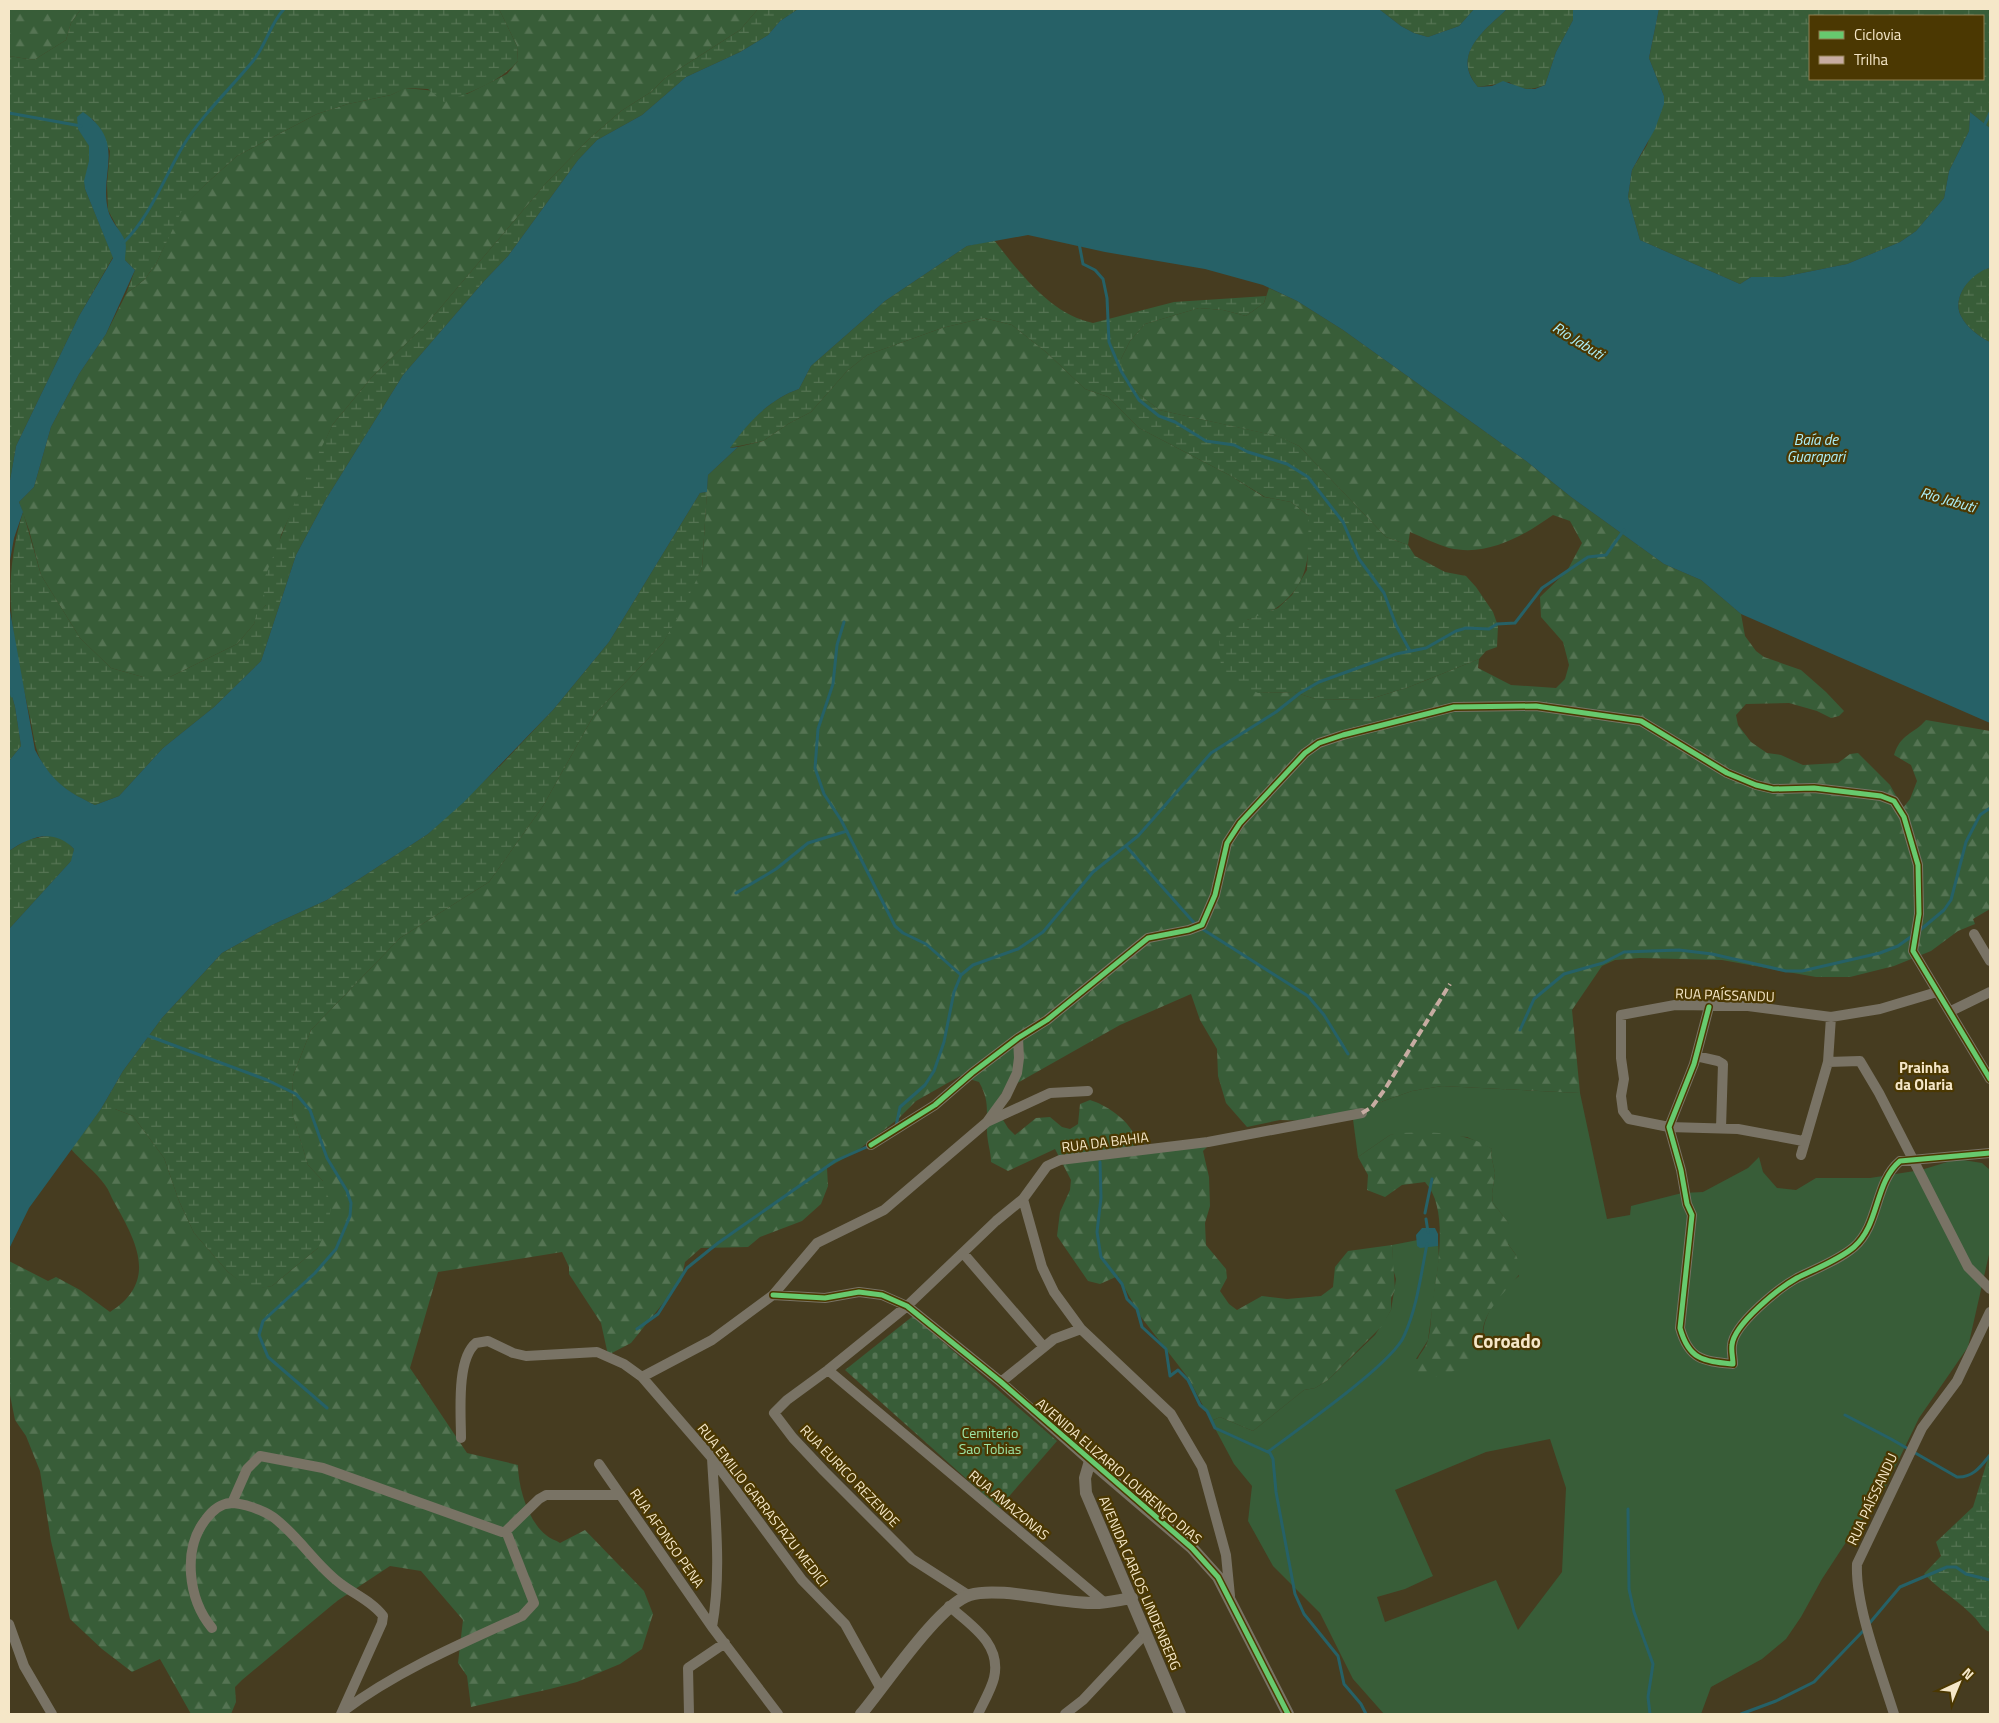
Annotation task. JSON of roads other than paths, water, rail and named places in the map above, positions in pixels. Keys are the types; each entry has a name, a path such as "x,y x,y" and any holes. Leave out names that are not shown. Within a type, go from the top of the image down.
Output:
{"street":[{"path":"871,1145 935,1106 972,1073 1018,1038 1047,1020 1148,938 1189,930 1202,925 1214,894 1227,842 1240,823 1305,753 1319,743 1342,734 1386,726 1454,707 1536,706 1641,721 1727,773 1756,785 1773,789 1814,788 1882,796 1894,801 1904,817 1918,865 1919,914 1914,951 1990,1079"},
{"path":"1974,934 1990,961"},
{"name":"RUA PAÍSSANDU","path":"1670,1127 1629,1119 1623,1111 1624,1079 1621,1058 1621,1015 1675,1005 1709,1007 1748,1006 1831,1016 1880,1009 1937,992"},
{"path":"1951,1011 1990,992"},
{"path":"1709,1007 1696,1056 1670,1127 1687,1204 1692,1214 1680,1328 1685,1346 1696,1356 1717,1363 1733,1364 1732,1344 1737,1332 1748,1318 1778,1290 1853,1247 1865,1234 1891,1168 1900,1161 1990,1153"},
{"path":"1801,1154 1828,1062 1831,1016"},
{"path":"642,1377 712,1340 773,1295 817,1243 884,1210 986,1122 1006,1096 1017,1073 1020,1058 1018,1038"},
{"path":"1696,1056 1718,1060 1723,1064 1721,1128"},
{"path":"1828,1062 1860,1061 1879,1093 1968,1267 1990,1289"},
{"path":"986,1122 1050,1093 1088,1091"},
{"name":"RUA DA BAHIA","path":"828,1370 907,1306 1023,1199 1047,1166 1060,1160 1208,1142 1362,1114"},
{"path":"1670,1127 1721,1128 1769,1134 1803,1142"},
{"path":"1023,1199 1042,1267 1054,1292 1081,1329 1171,1414 1202,1467 1226,1555 1230,1600"},
{"path":"963,1253 1044,1347"},
{"name":"AVENIDA ELIZARIO LOURENÇO DIAS","path":"773,1295 826,1298 859,1292 882,1296 907,1306 1001,1382 1192,1548 1218,1577 1288,1714"},
{"name":"RUA PAÍSSANDU","path":"1894,1714 1862,1609 1856,1578 1856,1564 1922,1428 1957,1381 1990,1312"},
{"path":"1001,1382 1054,1339 1081,1329"},
{"name":"RUA EMILIO GARRASTAZU MEDICI","path":"461,1438 462,1380 468,1354 476,1342 488,1341 513,1353 526,1356 596,1352 624,1364 642,1377 712,1458 802,1580 845,1624 881,1690"},
{"name":"RUA EURICO REZENDE","path":"828,1370 787,1400 774,1413 793,1438 824,1471 912,1559 968,1595"},
{"name":"RUA AMAZONAS","path":"828,1370 1105,1603"},
{"path":"232,1503 247,1469 258,1457 263,1456 323,1468 404,1495 489,1529 506,1532"},
{"name":"RUA AFONSO PENA","path":"712,1458 717,1543 715,1612 712,1626"},
{"name":"AVENIDA CARLOS LINDENBERG","path":"1090,1461 1085,1478 1086,1493 1180,1714"},
{"name":"RUA AFONSO PENA","path":"599,1464 712,1626 778,1714"},
{"path":"506,1532 539,1499 546,1495 620,1495"},
{"path":"212,1628 198,1608 192,1577 193,1541 198,1530 212,1511 220,1506 232,1503 273,1517 320,1566 383,1616 382,1624 341,1713"},
{"path":"341,1713 372,1689 424,1661 522,1616 534,1602 506,1532"},
{"path":"861,1714 931,1625 949,1606 968,1595 990,1592 1090,1604 1132,1598"},
{"path":"949,1606 985,1637 992,1649 995,1664 994,1679 978,1714"},
{"path":"9,1624 24,1666 52,1714"},
{"path":"1065,1714 1083,1700 1146,1634"},
{"path":"689,1714 688,1668 725,1643"}],"water":[{"name":"Baía de Guarapari","path":"798,9 1379,9 1401,26 1414,33 1428,37 1459,26 1474,9 1507,9 1481,34 1474,44 1469,54 1470,75 1478,87 1492,86 1503,81 1526,89 1535,89 1545,85 1556,52 1573,20 1573,9 1659,9 1649,58 1664,96 1664,104 1655,129 1632,170 1628,197 1640,240 1740,284 1751,277 1782,277 1847,264 1900,242 1916,231 1944,198 1949,171 1969,131 1970,112 1990,128 1990,268 1976,275 1965,286 1959,301 1959,309 1963,320 1970,328 1990,342 1990,723 1741,614 1701,580 1664,564 1571,497 1526,461 1343,330 1297,301 1263,285 1205,269 1105,252 1028,235 967,246 885,301 811,366 799,389 788,393 769,405 752,421 730,448 738,447 708,475 707,492 700,493 609,642 553,710 464,802 428,834 327,900 272,925 222,953 162,1018 123,1071 101,1109 29,1208 9,1249 9,929 71,861 74,849 58,838 42,836 26,841 9,851 9,761 21,746 15,707 9,685 9,605 35,750 41,761 60,784 95,805 119,796 163,748 214,707 261,661 296,555 326,499 403,375 508,256 578,160 597,140 642,115 686,77 740,52 768,35 780,21"},
{"path":"83,112 96,124 104,135 108,146 106,196 108,210 125,241 125,260 135,270 106,334 79,374 51,427 34,487 19,502 23,512 14,538 9,566 9,486 16,446 79,316 113,258 85,189 84,181 89,161 89,146 78,129 77,117"},
{"path":"1422,1228 1435,1228 1438,1234 1438,1246 1420,1248 1417,1246 1416,1235"}],"waterway":[{"path":"123,243 133,233 149,209 190,135 253,61 275,21 284,9"},
{"path":"9,113 81,126"},
{"path":"1984,126 1990,113"},
{"path":"1079,243 1083,264 1095,270 1103,279 1107,298 1109,342 1121,371 1139,400 1159,416 1175,422 1206,441 1234,445 1248,452 1287,464 1308,477 1343,522 1359,559 1384,593 1396,625 1410,651"},
{"path":"896,1126 900,1107 925,1085 934,1071 944,1042 954,992 961,975 973,965 1018,949 1043,932 1093,872 1138,836 1211,753 1319,682 1396,654 1426,648 1456,631 1466,628 1489,629 1497,624 1515,623 1542,588 1588,557 1606,555 1624,530"},
{"path":"844,622 837,645 833,684 818,729 815,768 824,794 841,820 895,926 903,933 926,944 961,975"},
{"path":"9,687 12,696"},
{"path":"1919,931 1944,910 1951,900 1966,842 1980,815 1990,808"},
{"path":"736,893 776,869 808,843 847,831"},
{"path":"1126,846 1196,925 1308,996 1324,1015 1348,1054"},
{"path":"1520,1030 1534,999 1564,974 1603,963 1624,952 1679,950 1712,954 1786,971 1802,971 1880,953 1898,946 1912,936"},
{"path":"146,1035 267,1080 296,1094 310,1110 327,1158 347,1191 351,1203 350,1216 336,1249 315,1273 263,1321 259,1335 268,1357 327,1408"},
{"path":"637,1329 658,1314 687,1268 718,1243 835,1161 869,1146"},
{"path":"1100,1162 1101,1198 1097,1232 1101,1257 1122,1284 1127,1299 1137,1309 1142,1327 1166,1349 1170,1376 1178,1370 1188,1380 1200,1405 1207,1411 1215,1428 1270,1453 1273,1459 1276,1492 1295,1594 1304,1614 1338,1656 1344,1684 1361,1704 1366,1714"},
{"path":"1425,1213 1432,1179"},
{"path":"1426,1219 1428,1232"},
{"path":"1269,1451 1364,1379 1396,1348 1404,1336 1412,1314 1427,1244"},
{"path":"1845,1415 1957,1477 1968,1476 1980,1467 1990,1455"},
{"path":"1628,1509 1629,1589 1634,1612 1653,1664 1648,1697 1650,1714"},
{"path":"1868,1625 1900,1587 1947,1567 1956,1567 1966,1574 1990,1580"},
{"path":"1741,1714 1776,1701 1814,1682 1864,1630"}],"district":[{"name":"Prainha da Olaria","path":"1924,1076"},
{"name":"Coroado","path":"1507,1341"}],"water label":[{"name":"Rio Jabuti","path":"1578,341"},
{"name":"Rio Jabuti","path":"1948,500"}],"park label":[{"name":"Cemiterio Sao Tobias","path":"990,1442"}]}
